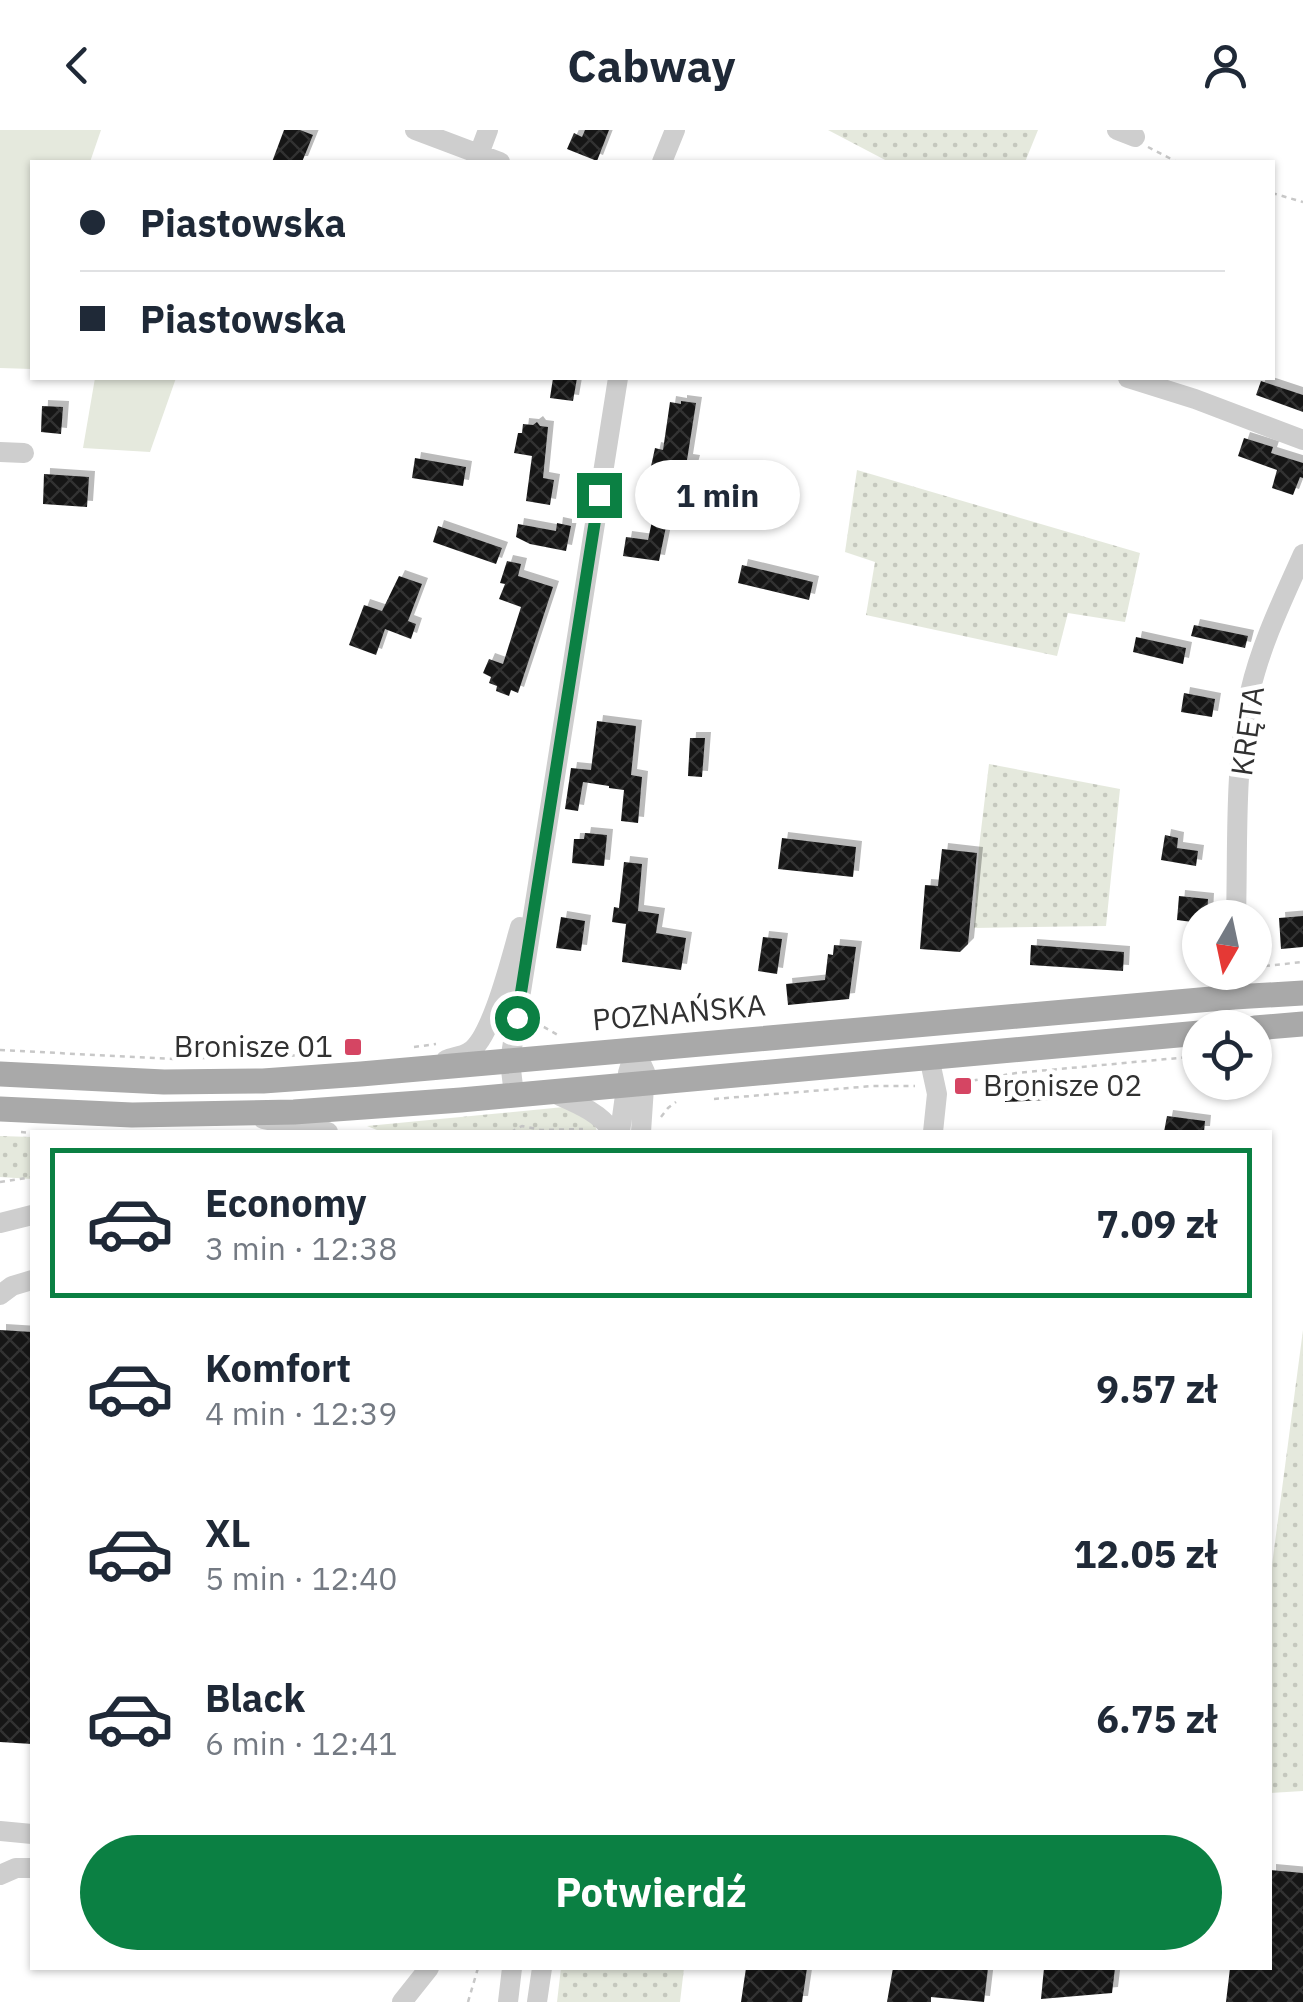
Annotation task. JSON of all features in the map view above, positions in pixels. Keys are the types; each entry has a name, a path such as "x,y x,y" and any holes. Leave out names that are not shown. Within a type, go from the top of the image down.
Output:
{"main road":[{"name":"POZNAŃSKA","path":"1272,989 1303,992"},
{"name":"POZNAŃSKA","path":"0,1074 164,1082 263,1081 635,1050 1188,990"},
{"path":"1272,1027 1303,1024"},
{"path":"0,1108 132,1115 242,1115 1182,1035"}],"street":[{"path":"416,130 495,160"},
{"path":"479,154 488,130"},
{"path":"663,160 674,130"},
{"path":"514,1094 510,1061 618,380"},
{"path":"1134,380 1303,440"},
{"path":"0,452 24,453"},
{"name":"KRĘTA","path":"1236,900 1240,757 1250,692 1269,631 1303,554"},
{"path":"421,1069 470,1052 482,1040 543,848"},
{"path":"610,1130 636,1084 643,1063 635,1050"},
{"path":"929,1058 937,1094 933,1130"},
{"path":"636,1084 641,1130"},
{"path":"549,1091 594,1113 610,1126 609,1130"},
{"path":"242,1115 318,1130"},
{"path":"0,1223 30,1216"},
{"path":"0,1295 30,1281"},
{"path":"0,1831 30,1834"},
{"path":"0,1875 16,1868 30,1868"},
{"path":"402,2002 430,1970"},
{"path":"422,2002 431,1970"},
{"path":"509,2001 512,1970"},
{"path":"537,2002 542,1970"}],"path":[{"path":"1126,134 1173,160"},
{"path":"1275,194 1303,202"},
{"path":"1272,965 1303,962"},
{"path":"0,1050 173,1059 323,1056"},
{"path":"515,1130 522,1126 541,1130"},
{"path":"0,1182 30,1176"},
{"path":"468,2002 477,1970"}],"shaded area":[{"path":"0,130 101,130 91,160 30,160 30,369 0,368"},
{"path":"828,130 1038,130 1026,160 885,160"},
{"path":"95,380 175,380 150,452 83,448"},
{"path":"857,470 1140,553 1125,622 1068,613 1057,656 866,615 875,562 845,552"},
{"path":"989,764 1120,789 1106,926 974,928"},
{"path":"564,1107 594,1121 596,1130 377,1130 367,1126"},
{"path":"0,1136 30,1137 30,1179 0,1177"},
{"path":"1303,1330 1303,1791 1272,1793 1272,1565"},
{"path":"561,1970 684,1970 680,2002 557,2002"}],"building":[{"path":"284,130 313,135 303,160 273,160"},
{"path":"585,130 609,130 597,160 567,149 574,133 582,137"},
{"path":"553,380 577,380 573,401 550,398"},
{"path":"1261,381 1303,395 1303,412 1256,395"},
{"path":"670,402 696,403 687,460 694,461 690,476 676,477 659,561 623,556 626,537 648,540 662,474 650,471 655,448 663,450"},
{"path":"42,406 63,407 61,434 41,432"},
{"path":"537,422 548,427 543,478 554,480 550,505 526,501 532,456 514,453 523,424"},
{"path":"1244,438 1273,447 1271,453 1303,463 1303,478 1300,477 1293,495 1272,488 1277,470 1238,456"},
{"path":"415,458 466,467 463,486 412,478"},
{"path":"44,474 89,477 87,507 43,504"},
{"path":"557,523 571,526 566,551 516,537 518,524 556,531"},
{"path":"438,526 502,548 496,564 433,542"},
{"path":"507,561 521,564 518,576 553,587 518,693 511,690 509,696 496,691 497,686 489,683 491,677 483,673 489,659 503,664 521,607 499,599"},
{"path":"742,565 813,582 809,600 738,583"},
{"path":"399,576 422,584 408,621 416,624 411,639 385,629 376,655 349,645 364,605 382,611"},
{"path":"1194,625 1248,636 1245,648 1191,636"},
{"path":"1136,637 1186,648 1183,664 1133,652"},
{"path":"1184,693 1215,699 1212,717 1181,712"},
{"path":"597,721 636,726 631,775 642,777 638,823 621,821 624,790 609,786 583,782 578,811 565,809 571,768 591,770"},
{"path":"690,738 705,738 702,777 688,776"},
{"path":"585,833 607,835 604,866 572,863 574,839 584,839"},
{"path":"1165,835 1178,838 1177,848 1198,851 1196,866 1161,860"},
{"path":"782,838 856,847 853,877 778,869"},
{"path":"942,849 977,853 968,944 960,952 920,949 925,885 938,886"},
{"path":"624,862 642,864 638,911 659,914 656,933 686,938 681,970 622,962 626,924 612,922 614,907 619,908"},
{"path":"1179,896 1208,899 1182,900 1182,921 1177,920"},
{"path":"1303,916 1303,947 1281,949 1279,918"},
{"path":"561,917 585,921 581,951 556,948"},
{"path":"763,937 782,939 777,974 758,971"},
{"path":"834,945 856,947 849,999 788,1005 786,984 825,980 828,954 833,955"},
{"path":"1031,945 1124,952 1123,971 1030,965"},
{"path":"1048,1087 1048,1100 1005,1102 1005,1089"},
{"path":"1167,1116 1205,1121 1204,1130 1164,1130"},
{"path":"0,1330 30,1332 30,1744 0,1742"},
{"path":"1272,1870 1303,1873 1303,2002 1226,2002 1230,1970 1272,1970"},
{"path":"746,1970 807,1970 802,2002 741,2002"},
{"path":"893,1970 988,1970 984,2002 931,1997 931,2002 887,2002"},
{"path":"1044,1970 1115,1970 1112,1993 1041,1999"}],"place":[{"name":"Bronisze 01","path":"353,1047"},
{"name":"Bronisze 02","path":"963,1086"}],"route":[{"path":"517,1018 599,495"}]}
